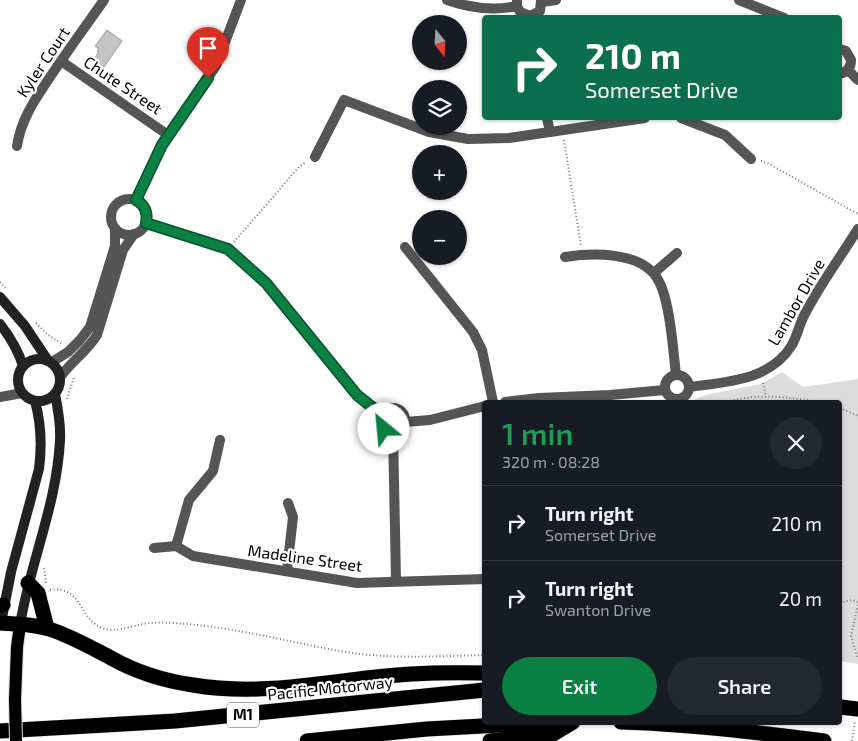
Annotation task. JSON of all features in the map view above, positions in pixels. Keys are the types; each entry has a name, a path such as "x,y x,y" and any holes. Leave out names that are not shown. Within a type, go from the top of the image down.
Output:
{"highway":[{"path":"33,588 47,628"},
{"path":"0,623 47,628 73,638 112,659 146,674 194,685 217,688 241,690 289,688 369,677 482,673"},
{"name":"Pacific Motorway","path":"0,732 184,720 482,690"},
{"path":"842,708 857,712"},
{"path":"307,741 426,729 499,725"},
{"path":"490,741 553,734 568,725"},
{"path":"679,725 824,741"}],"main road":[{"path":"0,297 25,326 61,376 61,384 55,394 46,400 35,401 28,398 22,393 18,384 18,378 23,366 32,360 49,361"},
{"path":"0,324 11,338 23,366"},
{"path":"16,741 16,655 20,625 33,588 58,469 60,438 55,394"},
{"path":"0,632 2,605 39,469 41,448 40,418 35,401"},
{"path":"0,732 0,741"}],"street":[{"name":"Kyler Court","path":"17,146 19,130 27,112 60,61 104,0"},
{"path":"136,200 150,167 168,134 216,66 241,0"},
{"path":"447,0 478,8 499,8 517,3 522,15"},
{"path":"534,15 540,10 541,1 556,0"},
{"path":"739,0 776,15"},
{"path":"842,50 849,55 851,64 844,72 858,80"},
{"name":"Chute Street","path":"60,61 168,134"},
{"path":"315,157 344,100 410,125 455,137 494,140 631,120"},
{"path":"547,120 550,132"},
{"path":"686,120 725,135 751,158"},
{"path":"49,361 80,340 90,327 115,246 115,229 110,218 114,206 124,199 136,200 142,203 147,216 142,230 134,234 124,234 115,229"},
{"path":"146,223 228,249 266,283 357,395 382,415"},
{"name":"Lambor Drive","path":"690,387 736,381 758,374 782,358 796,337 805,313 813,299 858,229"},
{"path":"61,376 68,366 92,344 97,335 123,250 134,234"},
{"path":"405,247 473,332 482,350 493,400"},
{"path":"654,273 677,254"},
{"path":"564,257 579,255 622,256 650,268 661,284 666,301 676,375"},
{"path":"677,400 668,396 665,390 666,381 676,375 686,378 690,387 686,396 680,400"},
{"path":"522,400 665,390"},
{"path":"0,397 22,393"},
{"path":"405,422 430,420 482,407"},
{"path":"387,409 398,409 404,414 405,422 401,429 388,432 382,425 382,415 387,409"},
{"path":"393,432 396,580"},
{"path":"154,548 176,546 189,500 214,470 220,440"},
{"path":"287,570 293,517 288,503"},
{"name":"Madeline Street","path":"176,546 193,556 287,570 356,583 396,580 482,579"}],"path":[{"path":"563,130 581,245 579,255"},
{"path":"228,249 299,167 315,157"},
{"path":"751,158 769,164 858,214"},
{"path":"758,374 765,387 766,397"},
{"path":"738,400 766,397 802,400"},
{"path":"842,409 858,416"},
{"path":"33,588 66,591 77,600 87,616 95,624 112,630 151,623 188,624 353,653 399,656 482,655"},
{"path":"842,602 852,600 858,603 851,636 858,659"},
{"path":"852,741 857,712"}],"shaded area":[{"path":"782,372 803,387 858,379 858,664 842,661 842,400 694,400 705,395 761,384"}],"building":[{"path":"107,30 122,41 104,67 94,59 99,52 97,51 99,49 95,46"}],"route":[{"path":"208,78 168,134 146,175 136,200 142,203 145,209 146,223 228,249 266,283 357,395 382,415 380,420 384,429"}]}
